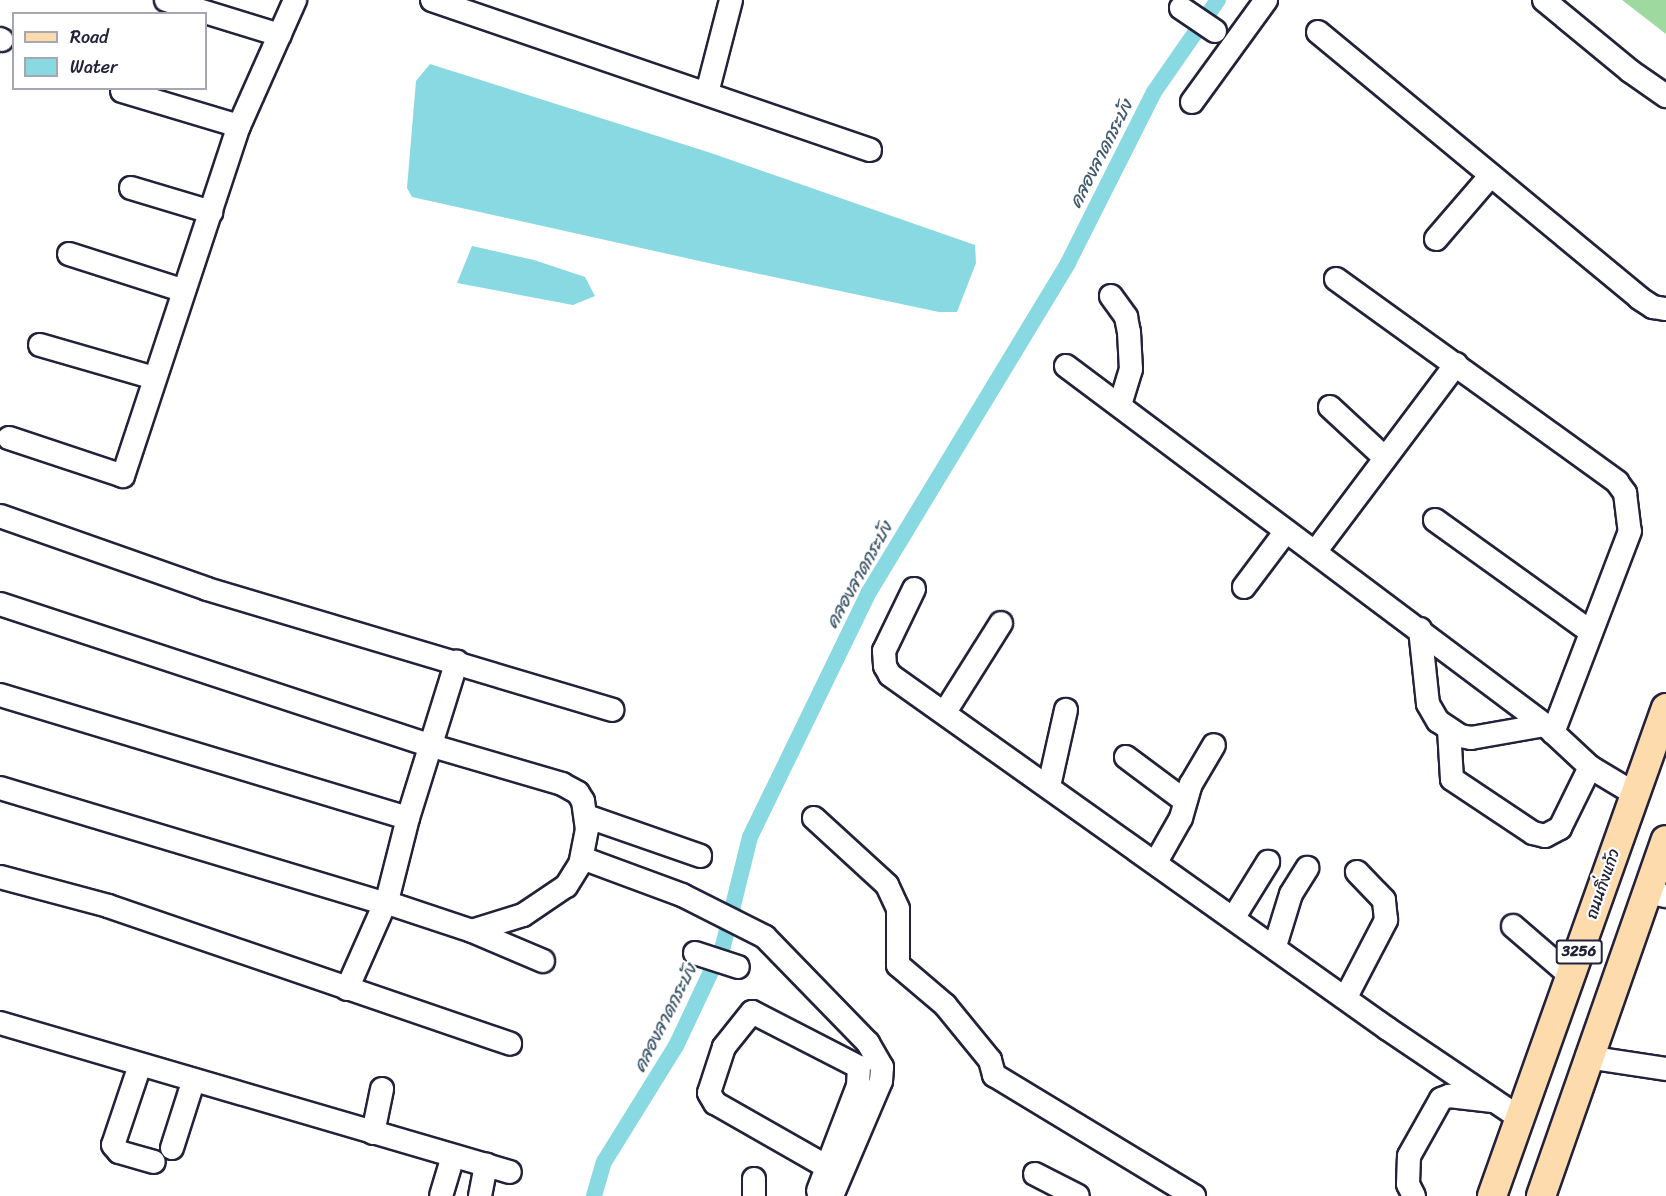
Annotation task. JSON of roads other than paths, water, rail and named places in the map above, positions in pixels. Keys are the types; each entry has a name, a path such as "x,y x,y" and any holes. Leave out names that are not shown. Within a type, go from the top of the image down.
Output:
{"main road":[{"name":"ถนนกิ่งแก้ว","path":"1492,1196 1666,708"},
{"name":"3256","path":"1540,1196 1587,1057 1657,894 1666,840"}],"street":[{"path":"166,0 205,12"},
{"path":"9,438 123,476 182,290 239,126 295,0"},
{"path":"432,0 870,150"},
{"path":"707,93 731,0"},
{"path":"1192,102 1266,0"},
{"path":"1544,0 1630,71 1666,96"},
{"path":"1181,8 1215,31"},
{"path":"207,13 280,35"},
{"path":"1318,32 1639,298 1653,307 1666,309"},
{"path":"122,91 239,126"},
{"path":"1436,239 1491,175"},
{"path":"131,188 211,212"},
{"path":"69,255 182,290"},
{"path":"1336,279 1617,482 1625,493 1630,531 1591,632 1549,729"},
{"path":"1111,296 1126,317 1129,332 1131,369 1120,404"},
{"path":"40,345 154,378"},
{"path":"1315,552 1456,364"},
{"path":"1066,366 1120,404 1420,630 1549,729 1590,767 1635,794"},
{"path":"1330,406 1386,458"},
{"path":"0,516 207,589 612,710"},
{"path":"1435,520 1591,632"},
{"path":"1244,587 1286,531"},
{"path":"914,589 884,651 885,666 890,675 1520,1118"},
{"path":"0,604 429,745 562,784 581,797 586,816 582,858 566,886 554,898 523,915 472,931"},
{"path":"945,712 1001,623"},
{"path":"1420,630 1428,704 1438,722 1471,738 1549,729"},
{"path":"347,989 385,903 429,745 456,662"},
{"path":"0,695 408,818"},
{"path":"1049,786 1066,710"},
{"path":"1449,729 1452,779 1533,833 1554,834 1560,828 1590,767"},
{"path":"1156,862 1181,818 1185,801 1197,772 1214,745"},
{"path":"1126,757 1185,801"},
{"path":"0,788 385,903 472,931 543,961"},
{"path":"586,816 700,856"},
{"path":"814,818 887,885 898,909 898,965 945,1005 990,1060 994,1076 1194,1196"},
{"path":"582,858 682,895 765,938 868,1043 882,1067 881,1081 832,1196"},
{"path":"1234,917 1269,862"},
{"path":"1275,946 1291,894 1307,868"},
{"path":"1346,997 1386,920 1384,900 1357,872"},
{"path":"0,877 108,906 510,1044"},
{"path":"1512,926 1570,976"},
{"path":"697,954 735,966"},
{"path":"816,1196 858,1086 859,1067 752,1012 724,1047 709,1093 715,1103 827,1167"},
{"path":"0,1023 193,1082 510,1172"},
{"path":"1587,1057 1666,1070"},
{"path":"140,1065 113,1145 119,1152 154,1162"},
{"path":"172,1148 193,1082"},
{"path":"373,1133 382,1089"},
{"path":"1414,1196 1408,1184 1409,1156 1441,1099 1449,1096 1495,1101"},
{"path":"441,1196 453,1156"},
{"path":"480,1196 486,1165"},
{"path":"1035,1174 1078,1196"}],"water":[{"path":"430,64 711,153 975,245 976,263 957,312 939,312 412,197 407,188 416,81"},
{"path":"472,246 534,260 585,277 595,296 573,305 457,283"}],"waterway":[{"name":"คลองลาดกระบัง","path":"594,1196 604,1162 676,1046 723,946 750,837 869,592 1068,263 1154,92 1218,0"}]}
